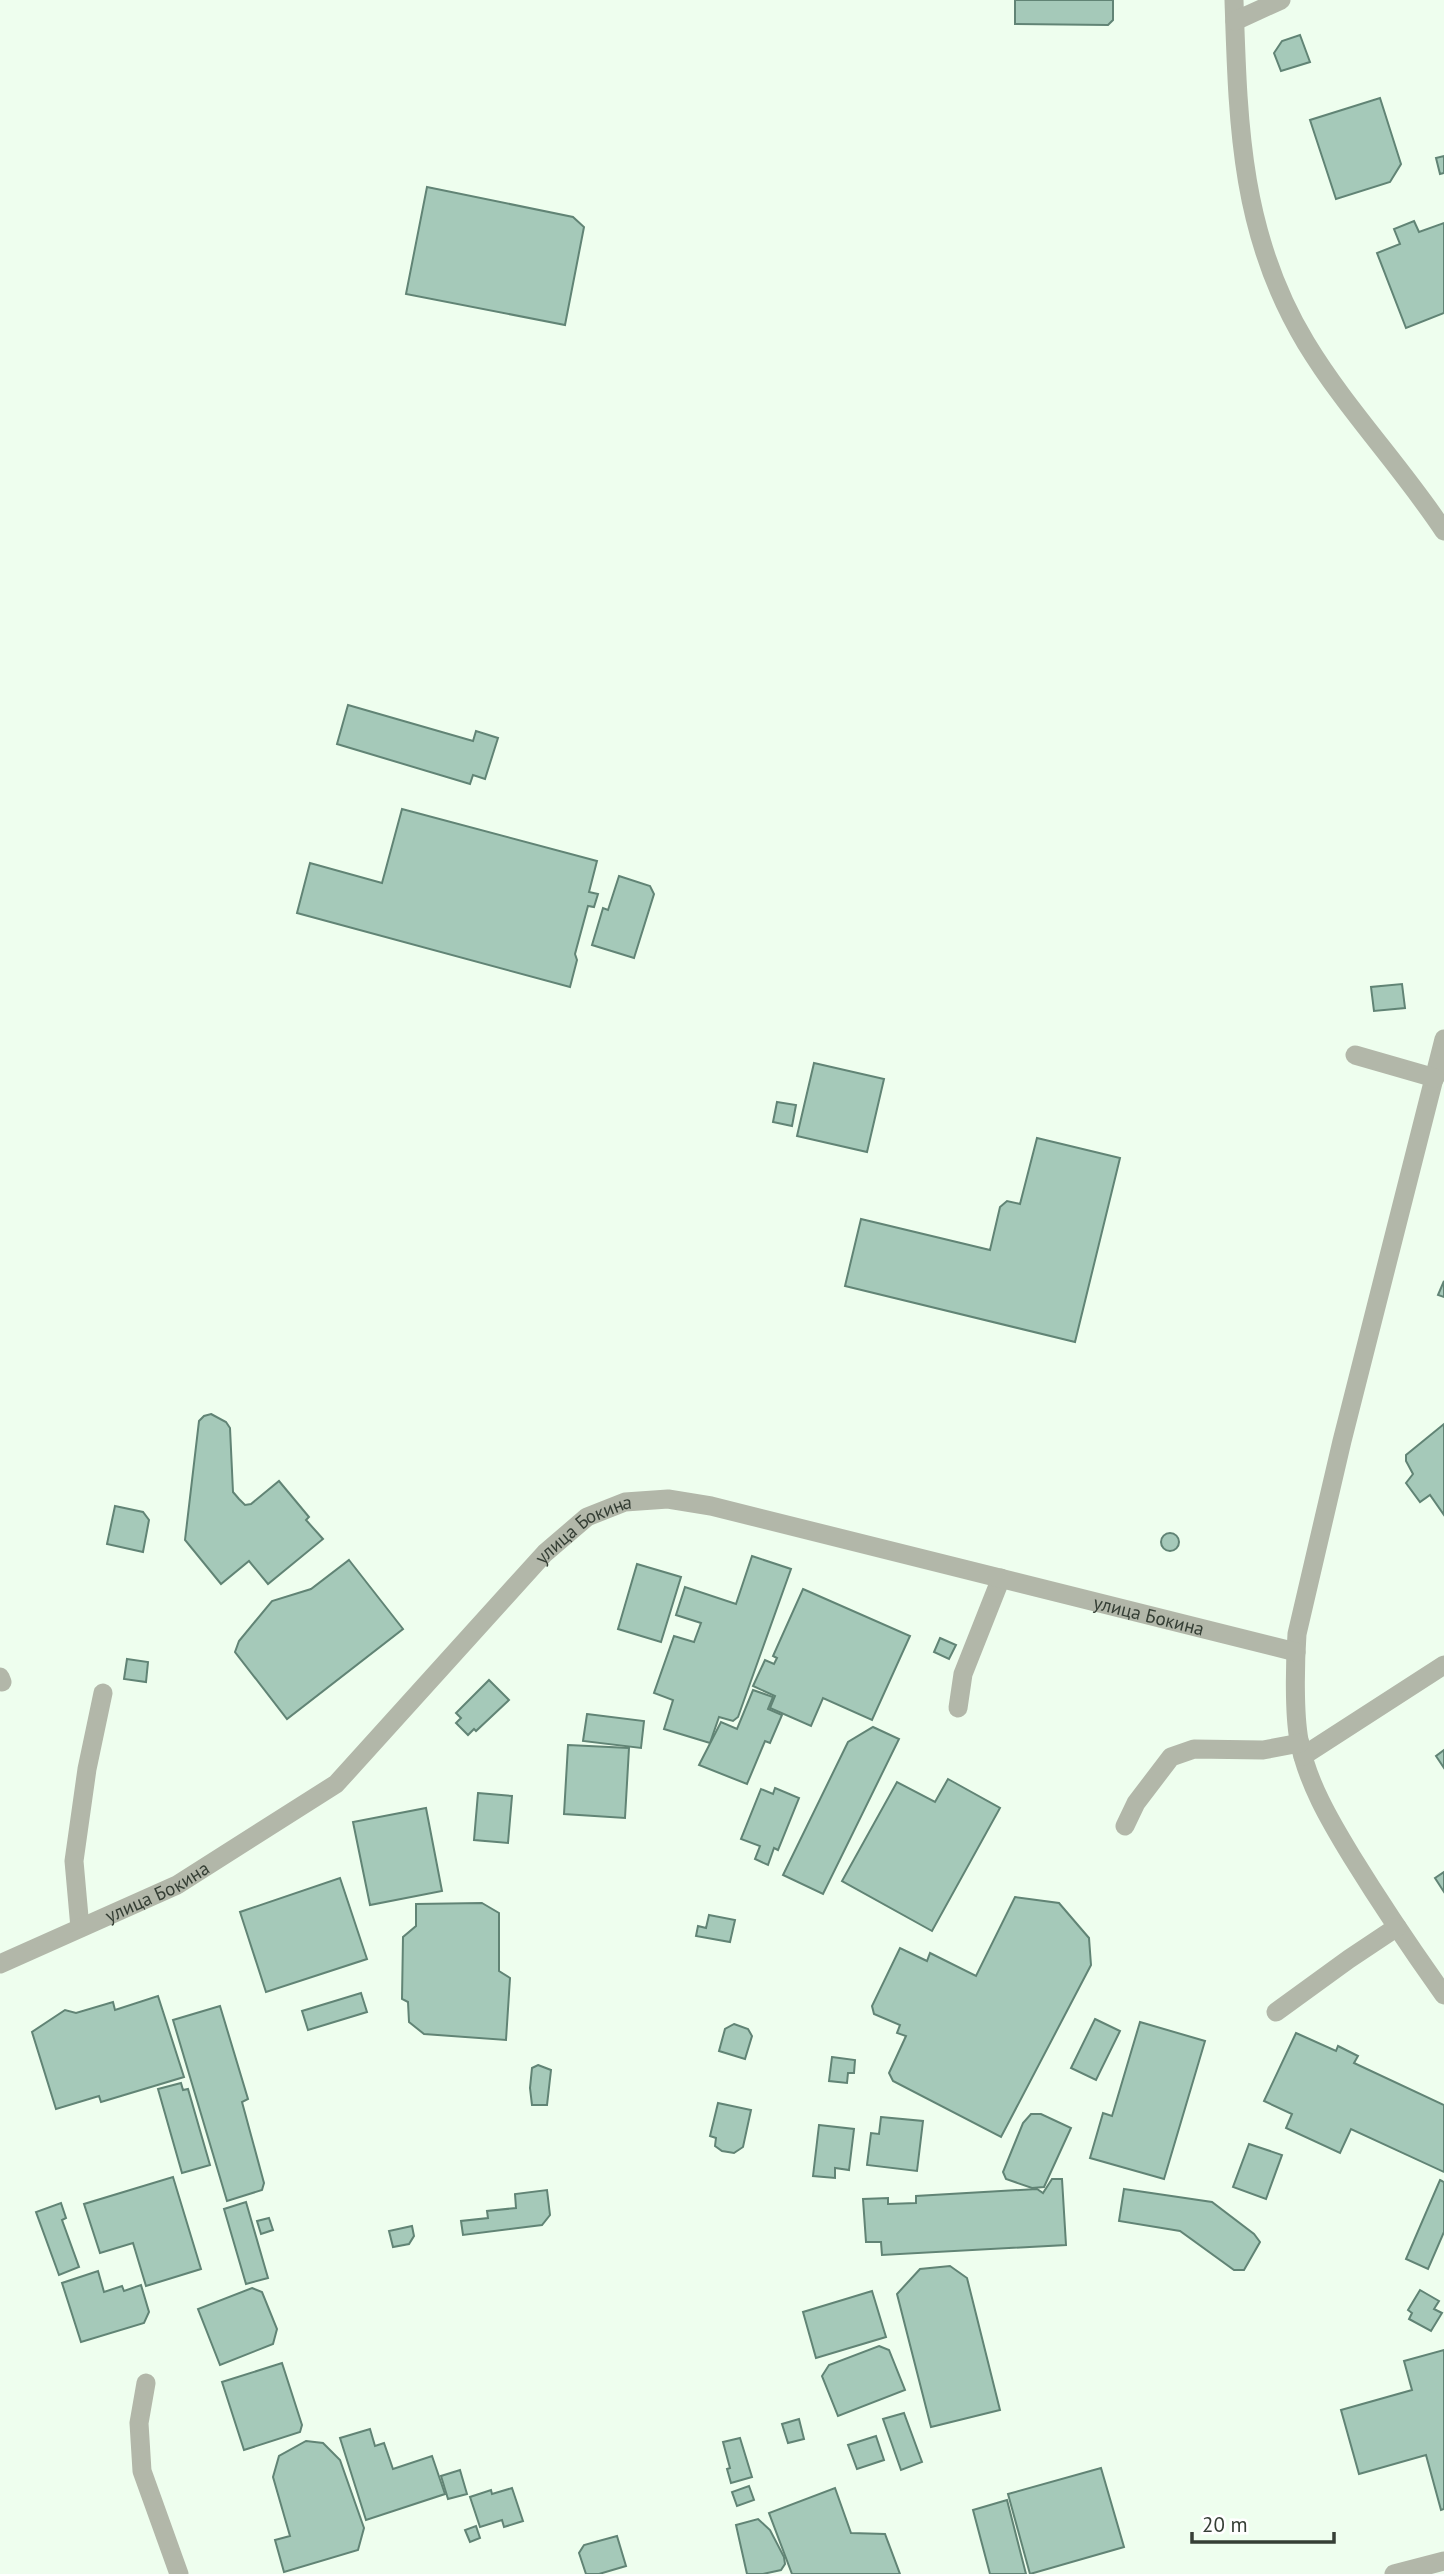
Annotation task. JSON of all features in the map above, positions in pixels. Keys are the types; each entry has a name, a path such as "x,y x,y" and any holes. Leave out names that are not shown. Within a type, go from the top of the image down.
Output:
{"street":[{"path":"1234,0 1236,89 1244,170 1255,220 1279,294 1307,344 1364,423 1416,488 1444,531"},
{"path":"1235,21 1280,0"},
{"path":"1444,1039 1342,1441 1297,1633 1296,1652 1301,1749 1326,1815 1444,1995"},
{"path":"1355,1055 1434,1078"},
{"name":"улица Бокина","path":"0,1964 177,1885 336,1784 545,1553 587,1517 625,1502 668,1499 711,1506 1296,1652"},
{"path":"958,1708 963,1674 1001,1578"},
{"path":"1125,1826 1136,1803 1171,1756 1194,1749 1301,1749 1444,1665"},
{"path":"80,1928 74,1861 87,1769 103,1693"},
{"path":"1276,2012 1397,1927"},
{"path":"146,2383 139,2423 142,2471 179,2574"},
{"path":"1394,2574 1444,2561"}],"building":[{"path":"1015,0 1113,0 1113,20 1108,25 1015,24"},
{"path":"1300,35 1310,62 1281,71 1274,53 1282,41"},
{"path":"1380,98 1401,164 1390,182 1336,199 1310,120"},
{"path":"1444,156 1444,173 1440,174 1436,158"},
{"path":"427,187 573,217 584,227 565,325 406,294"},
{"path":"1414,221 1419,232 1444,223 1444,313 1406,328 1377,253 1400,244 1394,229"},
{"path":"348,705 473,741 476,731 498,738 485,779 473,775 470,784 337,744"},
{"path":"402,809 597,861 589,892 598,894 594,907 588,906 575,954 577,960 570,987 297,913 310,863 382,883"},
{"path":"619,876 650,886 654,894 634,958 592,945 603,908 608,910"},
{"path":"1402,984 1405,1008 1374,1011 1371,987"},
{"path":"814,1063 884,1079 867,1152 797,1136"},
{"path":"777,1102 796,1105 792,1126 773,1122"},
{"path":"1037,1138 1120,1158 1075,1342 845,1286 861,1219 990,1250 1000,1207 1007,1201 1020,1204"},
{"path":"1444,1281 1444,1297 1438,1295"},
{"path":"211,1414 226,1422 230,1428 233,1492 239,1499 245,1505 251,1504 279,1481 309,1517 306,1520 323,1539 268,1584 249,1561 221,1584 185,1540 199,1421"},
{"path":"1444,1424 1444,1515 1430,1495 1420,1502 1406,1483 1413,1474 1406,1455"},
{"path":"115,1506 143,1512 149,1520 143,1552 107,1544"},
{"path":"1170,1533 1176,1536 1179,1542 1176,1548 1170,1551 1164,1548 1161,1542 1164,1536"},
{"path":"752,1556 791,1569 738,1717 733,1721 719,1717 710,1743 664,1729 673,1700 654,1693 674,1636 694,1642 701,1623 676,1615 685,1587 736,1604"},
{"path":"349,1560 403,1629 287,1719 235,1652 239,1641 272,1601 311,1589"},
{"path":"637,1564 681,1577 661,1642 618,1629"},
{"path":"803,1589 910,1636 872,1720 823,1698 811,1726 770,1708 775,1696 753,1686 765,1660 774,1664 777,1658 773,1656"},
{"path":"940,1638 956,1645 949,1659 934,1652"},
{"path":"127,1659 148,1662 146,1682 124,1679"},
{"path":"489,1680 509,1700 476,1731 474,1729 468,1735 456,1723 461,1718 456,1713"},
{"path":"753,1690 773,1697 768,1709 782,1715 770,1743 765,1741 747,1784 699,1765 721,1722 737,1729"},
{"path":"587,1714 644,1721 641,1748 583,1741"},
{"path":"873,1727 899,1739 823,1894 783,1875 848,1742"},
{"path":"568,1745 629,1748 625,1818 564,1814"},
{"path":"1444,1750 1444,1768 1436,1756"},
{"path":"948,1779 1000,1808 932,1931 842,1881 897,1782 935,1802"},
{"path":"775,1788 799,1798 778,1850 774,1848 768,1865 755,1859 760,1846 741,1839 761,1789 773,1794"},
{"path":"478,1793 512,1796 508,1843 474,1840"},
{"path":"426,1808 442,1891 370,1905 353,1822"},
{"path":"1444,1872 1444,1892 1435,1878"},
{"path":"340,1878 367,1959 266,1992 240,1912"},
{"path":"1015,1897 1059,1903 1089,1938 1091,1965 1001,2137 893,2081 889,2073 906,2036 897,2033 900,2025 874,2014 872,2006 900,1948 927,1961 930,1953 976,1976"},
{"path":"482,1903 499,1913 499,1971 510,1978 506,2040 424,2034 409,2022 408,2002 402,1999 403,1937 416,1926 416,1904"},
{"path":"709,1915 735,1920 730,1942 696,1936 698,1926 706,1928"},
{"path":"361,1993 367,2012 308,2030 302,2011"},
{"path":"158,1996 184,2077 101,2102 99,2096 56,2109 32,2032 65,2010 76,2013 113,2002 115,2010"},
{"path":"220,2006 248,2099 242,2102 264,2183 262,2190 227,2201 173,2020"},
{"path":"1095,2019 1120,2031 1096,2080 1071,2068"},
{"path":"1140,2022 1205,2041 1164,2179 1090,2158 1103,2113 1112,2116"},
{"path":"734,2024 748,2029 752,2036 745,2059 719,2051 725,2029"},
{"path":"1296,2033 1336,2051 1338,2046 1358,2056 1354,2063 1444,2105 1444,2172 1351,2129 1340,2153 1286,2128 1292,2114 1264,2101"},
{"path":"832,2057 855,2060 854,2073 848,2073 847,2083 829,2081"},
{"path":"538,2065 551,2070 547,2105 532,2105 532,2068"},
{"path":"181,2083 183,2090 188,2089 210,2165 182,2173 158,2089"},
{"path":"718,2103 751,2110 743,2147 734,2153 722,2151 715,2146 716,2138 710,2136"},
{"path":"1031,2114 1041,2114 1071,2128 1044,2187 1032,2188 1006,2179 1003,2172 1023,2123"},
{"path":"881,2117 923,2121 917,2171 867,2165 871,2133 879,2134"},
{"path":"819,2125 854,2129 849,2170 835,2168 835,2178 813,2176"},
{"path":"1249,2144 1282,2155 1266,2199 1233,2187"},
{"path":"173,2177 201,2269 146,2286 133,2243 100,2253 84,2204"},
{"path":"1052,2179 1062,2179 1066,2245 882,2255 881,2242 866,2242 863,2199 888,2198 888,2204 916,2203 916,2196 1037,2189 1043,2193"},
{"path":"1440,2180 1444,2182 1444,2232 1428,2269 1406,2259"},
{"path":"1124,2189 1212,2202 1254,2234 1260,2242 1244,2270 1234,2270 1180,2231 1119,2221"},
{"path":"547,2190 550,2215 542,2225 463,2235 461,2221 488,2218 487,2211 516,2208 515,2194"},
{"path":"246,2202 268,2278 246,2284 224,2209"},
{"path":"61,2203 66,2218 62,2220 79,2267 59,2275 36,2212"},
{"path":"269,2218 273,2230 261,2234 257,2221"},
{"path":"412,2226 414,2236 409,2244 393,2247 389,2231"},
{"path":"950,2266 967,2278 1000,2410 931,2427 897,2294 920,2269"},
{"path":"98,2271 104,2292 122,2286 124,2291 141,2285 149,2312 144,2323 81,2342 62,2283"},
{"path":"252,2288 262,2292 277,2329 273,2344 220,2365 198,2309"},
{"path":"1420,2290 1439,2301 1434,2309 1442,2313 1431,2331 1409,2319 1412,2313 1408,2310"},
{"path":"872,2291 886,2337 816,2358 803,2312"},
{"path":"879,2346 889,2350 905,2390 838,2416 822,2376 829,2365"},
{"path":"1444,2350 1444,2509 1441,2510 1426,2455 1359,2474 1341,2410 1412,2390 1404,2361"},
{"path":"282,2363 302,2425 300,2432 244,2450 222,2382"},
{"path":"904,2413 922,2462 901,2470 883,2419"},
{"path":"799,2419 804,2439 788,2443 782,2424"},
{"path":"370,2429 375,2446 384,2443 393,2469 432,2456 445,2494 366,2520 340,2438"},
{"path":"876,2436 884,2460 857,2469 848,2445"},
{"path":"740,2438 752,2477 731,2483 723,2442"},
{"path":"306,2441 323,2443 340,2460 364,2528 358,2550 284,2572 275,2540 290,2536 273,2477 279,2456"},
{"path":"1101,2468 1124,2547 1030,2574 1008,2494"},
{"path":"460,2470 467,2494 448,2499 441,2476"},
{"path":"749,2486 754,2500 737,2506 732,2492"},
{"path":"512,2488 523,2521 504,2527 502,2520 480,2527 470,2497 491,2490 492,2494"},
{"path":"835,2488 851,2533 885,2534 900,2574 792,2574 769,2513"},
{"path":"1007,2500 1026,2574 990,2574 973,2510"},
{"path":"758,2519 770,2530 785,2564 781,2570 747,2574 736,2525"},
{"path":"476,2526 480,2538 470,2542 465,2530"},
{"path":"617,2536 626,2566 599,2574 586,2574 579,2553 584,2545"}]}
